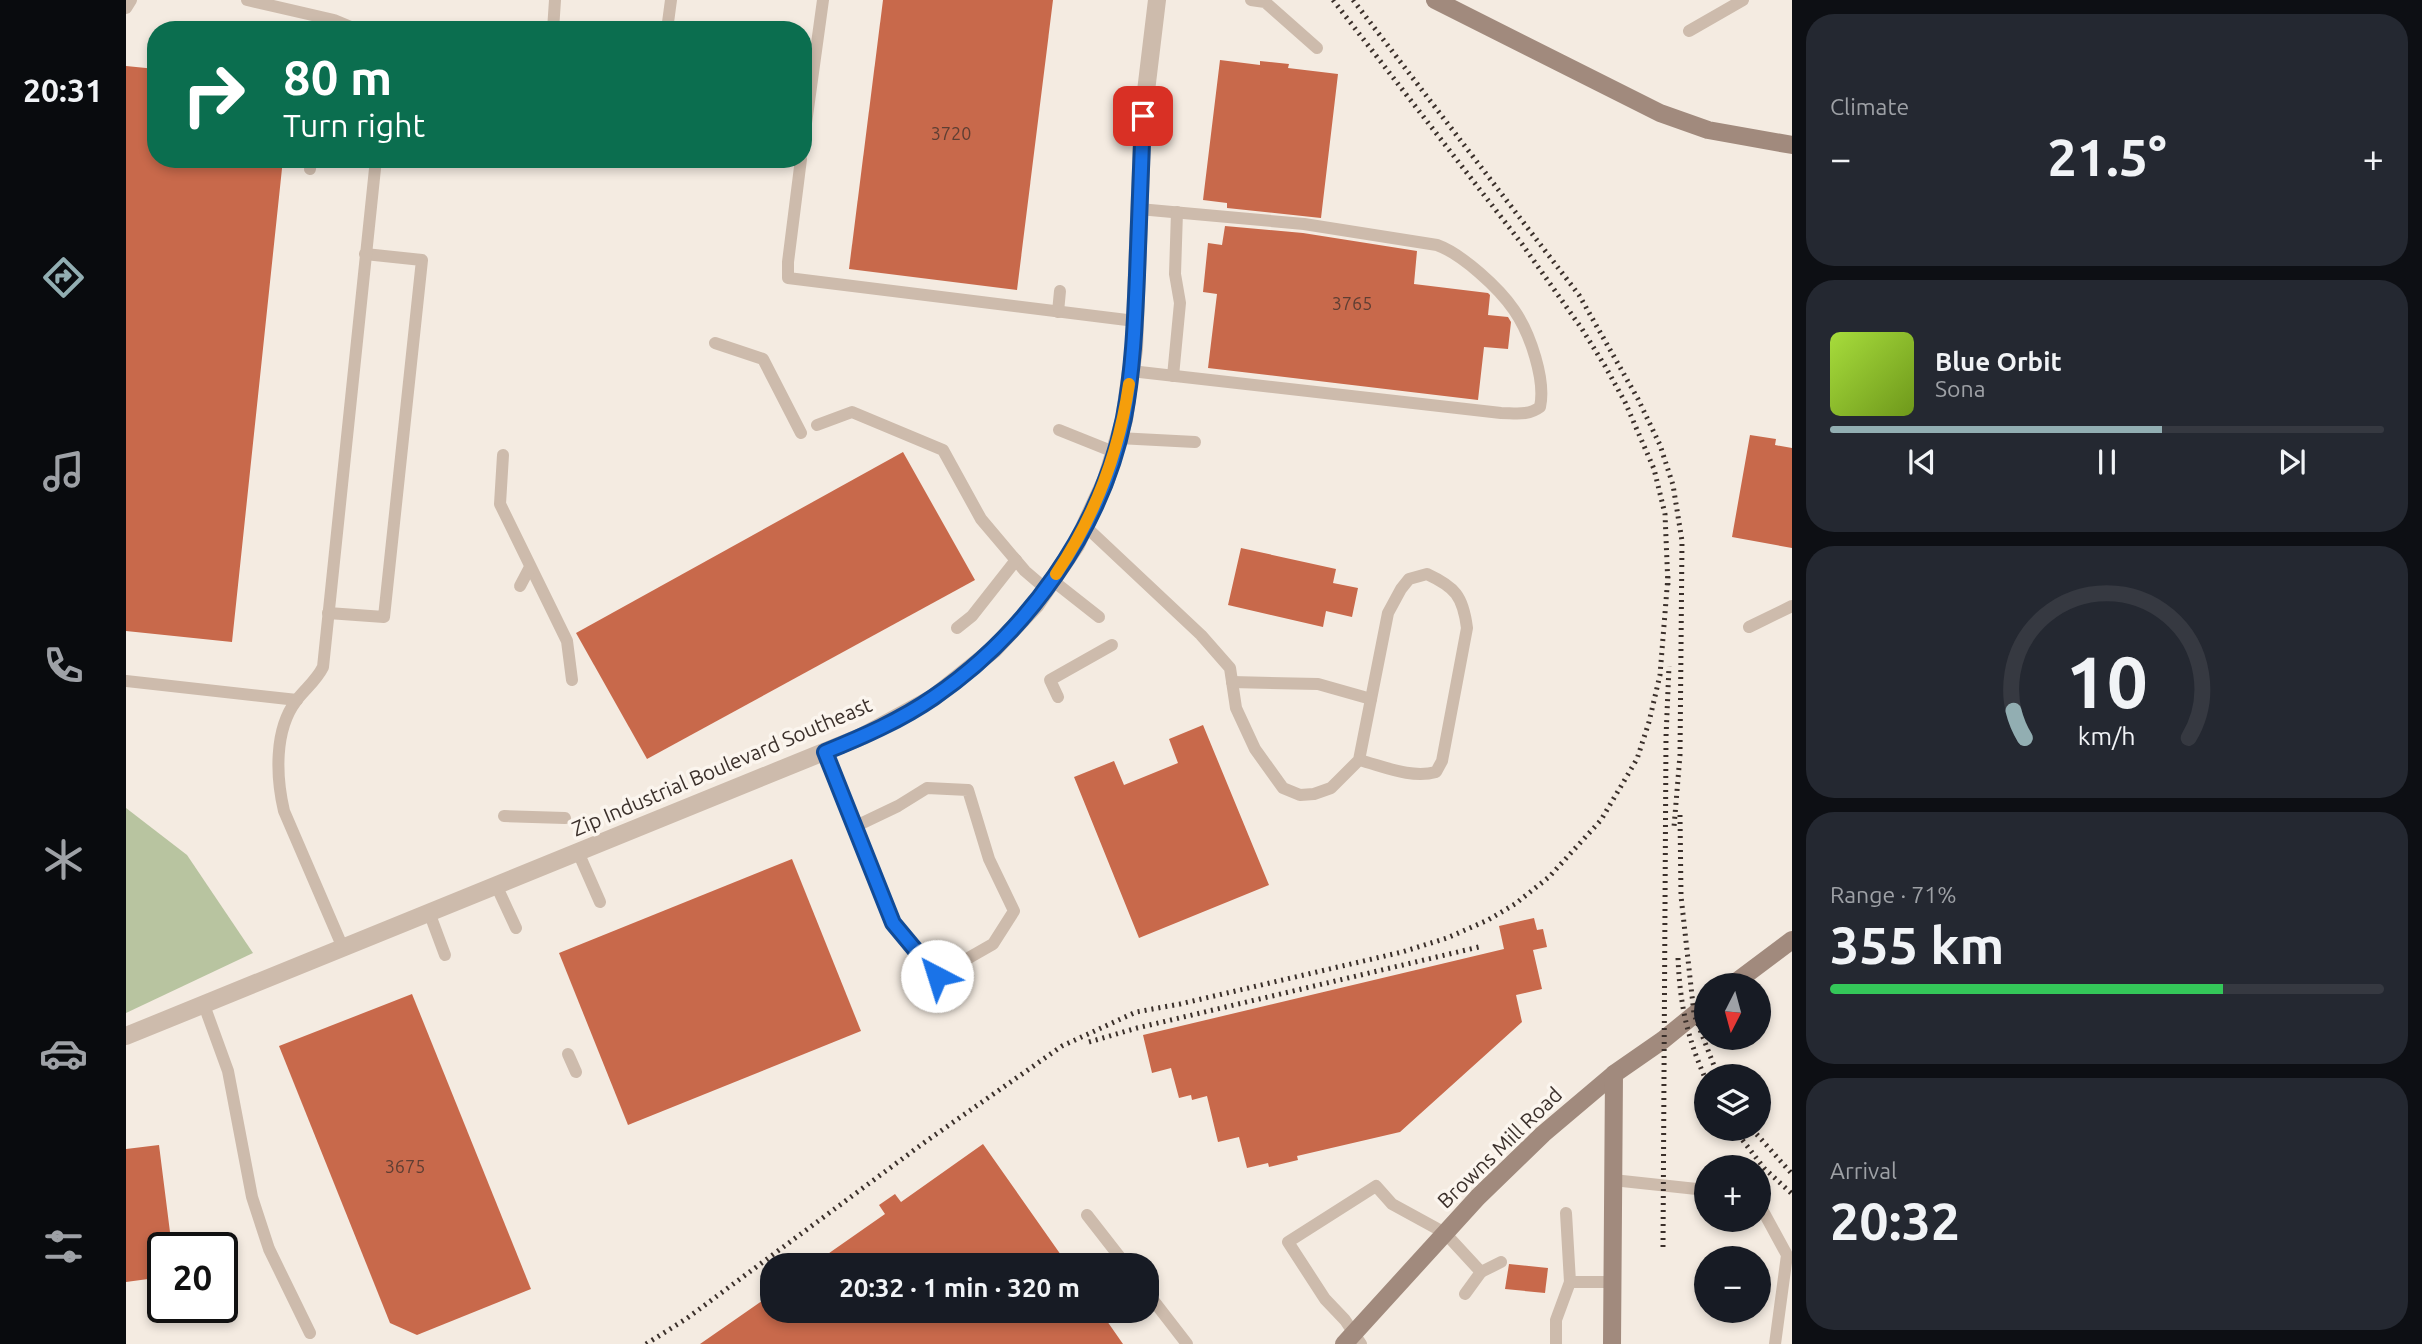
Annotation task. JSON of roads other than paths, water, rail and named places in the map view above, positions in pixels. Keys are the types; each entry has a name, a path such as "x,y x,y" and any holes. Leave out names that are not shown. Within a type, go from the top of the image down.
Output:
{"street":[{"name":"Zip Industrial Boulevard Southeast","path":"126,1036 863,736 933,698 993,650 1036,604 1076,545 1106,480 1124,420 1135,321 1143,116 1157,0"},
{"path":"1435,0 1660,113 1708,130 1792,145"},
{"path":"1748,973 1792,940"},
{"name":"Browns Mill Road","path":"1353,1341 1478,1197 1543,1134 1614,1074 1663,1040 1694,1014"},
{"path":"1612,1344 1614,1074"}],"lane":[{"path":"126,8 131,0"},
{"path":"247,0 336,21"},
{"path":"554,21 555,0"},
{"path":"668,21 671,0"},
{"path":"812,76 822,0"},
{"path":"1251,0 1265,2 1317,48"},
{"path":"1689,31 1743,0"},
{"path":"343,948 284,811 279,789 281,735 288,714 323,667 375,168"},
{"path":"800,168 788,278 1135,321"},
{"path":"1131,371 1501,413 1530,413 1540,407 1543,391 1534,354 1525,329 1514,310 1497,289 1451,250 1437,245 1304,224 1139,209"},
{"path":"1173,376 1180,303 1175,274 1177,212"},
{"path":"328,613 384,617 422,260 365,254"},
{"path":"1058,312 1060,291"},
{"path":"715,343 763,359 801,433"},
{"path":"817,425 852,412 943,450 981,519 1016,560 1099,617"},
{"path":"1059,430 1116,445 1195,442"},
{"path":"503,455 500,504 567,641 572,680"},
{"path":"1085,526 1201,635 1230,668 1236,708 1255,749 1283,788 1300,794 1314,794 1331,788 1359,760 1388,613 1401,589 1409,579 1427,574 1447,583 1460,598 1467,628 1442,761 1436,772 1425,775 1359,760"},
{"path":"957,628 972,616 1016,560"},
{"path":"520,586 530,567"},
{"path":"1749,627 1792,606"},
{"path":"1058,697 1050,680 1112,645"},
{"path":"126,681 297,700"},
{"path":"1232,682 1318,684 1371,699"},
{"path":"825,752 854,827 893,923 937,976 993,944 1014,911 989,859 968,790 927,788 898,806 854,827"},
{"path":"504,816 565,818"},
{"path":"578,852 600,902"},
{"path":"496,885 516,928"},
{"path":"429,912 445,955"},
{"path":"204,1005 228,1071 252,1197 269,1249 310,1333"},
{"path":"568,1054 576,1072"},
{"path":"1613,1180 1694,1189"},
{"path":"1353,1341 1345,1320 1325,1299 1288,1242 1376,1186 1392,1204 1445,1233 1481,1272"},
{"path":"1556,1344 1556,1320 1570,1282 1566,1213"},
{"path":"1087,1215 1117,1253"},
{"path":"1771,1226 1787,1255 1775,1344"},
{"path":"1465,1294 1481,1272 1501,1262"},
{"path":"1570,1282 1613,1282"},
{"path":"1159,1308 1187,1344"}],"railway":[{"path":"1333,0 1522,244 1605,366 1625,402 1654,469 1665,514 1668,586"},
{"path":"1353,0 1579,295 1638,399 1660,445 1673,485 1682,541 1680,755 1674,827"},
{"path":"646,1344 686,1319 925,1142 1062,1046 1136,1012 1402,952 1447,938 1488,920 1515,904 1549,877 1601,820 1637,759 1660,675 1668,576"},
{"path":"1663,1247 1666,737 1669,666"},
{"path":"1680,815 1681,896 1694,1014 1713,1064"},
{"path":"1089,1042 1137,1028 1483,946"},
{"path":"1678,958 1686,1021 1700,1064"},
{"path":"1743,1141 1764,1168 1792,1194"},
{"path":"1763,1141 1792,1174"}]}
